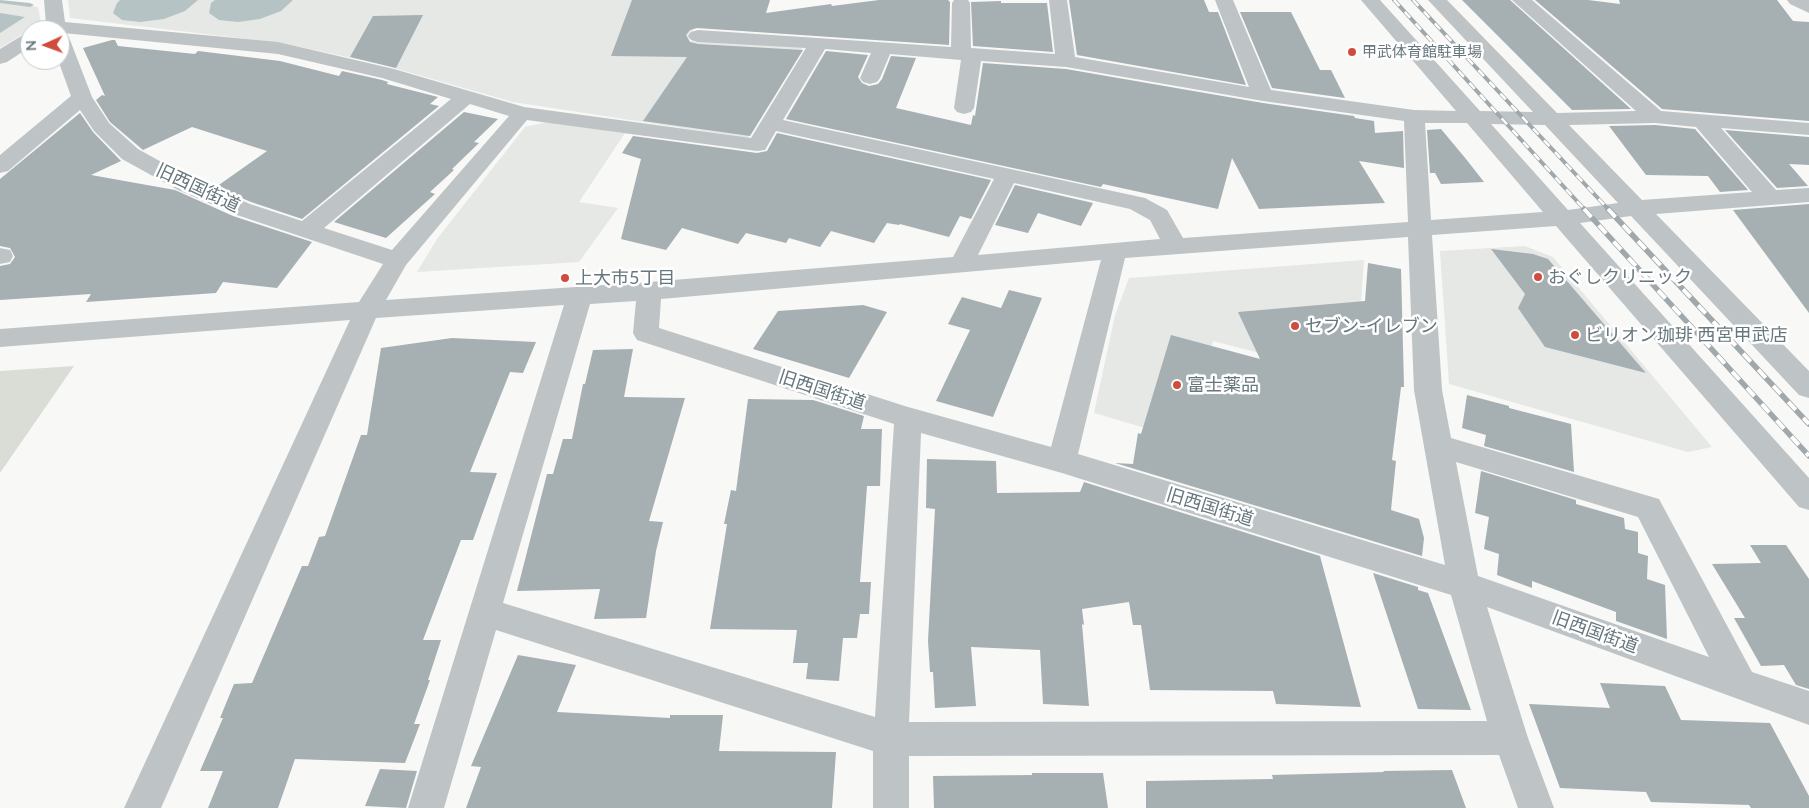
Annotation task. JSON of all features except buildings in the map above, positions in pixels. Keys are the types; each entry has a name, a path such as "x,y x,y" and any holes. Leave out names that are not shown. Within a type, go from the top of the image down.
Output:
{"street":[{"name":"旧西国街道","path":"53,0 54,20"},
{"path":"1058,0 1066,61"},
{"path":"1224,0 1263,95"},
{"path":"1370,0 1809,498"},
{"path":"1437,0 1809,388"},
{"path":"1521,0 1655,117"},
{"path":"1796,0 1809,7"},
{"path":"961,3 966,54 964,108"},
{"path":"70,33 278,48 387,73 522,113 757,145 772,124 819,43"},
{"path":"698,36 1066,61 1263,95 1414,116 1551,119 1655,117 1809,129"},
{"path":"0,58 20,45"},
{"path":"870,78 882,49"},
{"name":"旧西国街道","path":"70,68 82,97 100,127 130,154 186,185 242,208 397,260"},
{"path":"306,230 467,96"},
{"path":"0,166 82,97"},
{"path":"142,808 367,310 397,260 522,113"},
{"path":"1414,116 1428,390 1464,585 1510,738 1536,808"},
{"path":"1703,120 1770,198"},
{"path":"772,124 1137,203 1159,216 1176,246"},
{"path":"961,264 1007,175"},
{"path":"0,338 649,291 1176,246 1563,218 1636,208 1809,195"},
{"path":"1062,461 1115,252"},
{"name":"旧西国街道","path":"649,291 646,333 908,418 1062,461 1464,585 1809,708"},
{"path":"426,808 580,295"},
{"path":"891,808 891,740 908,418"},
{"path":"1439,446 1648,508 1742,684"},
{"path":"484,612 891,740 1510,738"}],"shaded area":[{"path":"68,0 706,0 688,41 805,44 748,138 513,102 376,63 281,43 70,18"},
{"path":"120,0 198,0 185,11 164,19 140,22 122,20 113,13"},
{"path":"215,0 293,0 281,11 260,19 238,22 219,20 209,13 211,3"},
{"path":"0,2 38,7 40,20 20,20 20,36 0,48"},
{"path":"0,13 25,17 20,20 0,33"},
{"path":"547,122 625,133 579,202 618,208 579,262 417,272 437,239 525,127"},
{"path":"1525,246 1553,257 1712,447 1688,452 1449,384 1440,251"},
{"path":"1364,260 1358,344 1271,356 1213,341 1186,440 1094,413 1115,315 1129,278"},
{"path":"74,366 0,473 0,371"}],"waterway":[{"path":"0,1 30,5"}],"railway":[{"path":"1394,0 1585,210"},
{"path":"1413,0 1609,210"},
{"path":"1584,209 1809,456"},
{"path":"1608,209 1809,424"}],"place":[{"name":"甲武体育館駐車場","path":"1352,52"},
{"name":"おぐしクリニック","path":"1538,277"},
{"name":"上大市5丁目","path":"565,278"},
{"name":"セブン-イレブン","path":"1295,326"},
{"name":"ビリオン珈琲 西宮甲武店","path":"1575,335"},
{"name":"富士薬品","path":"1177,385"}]}
